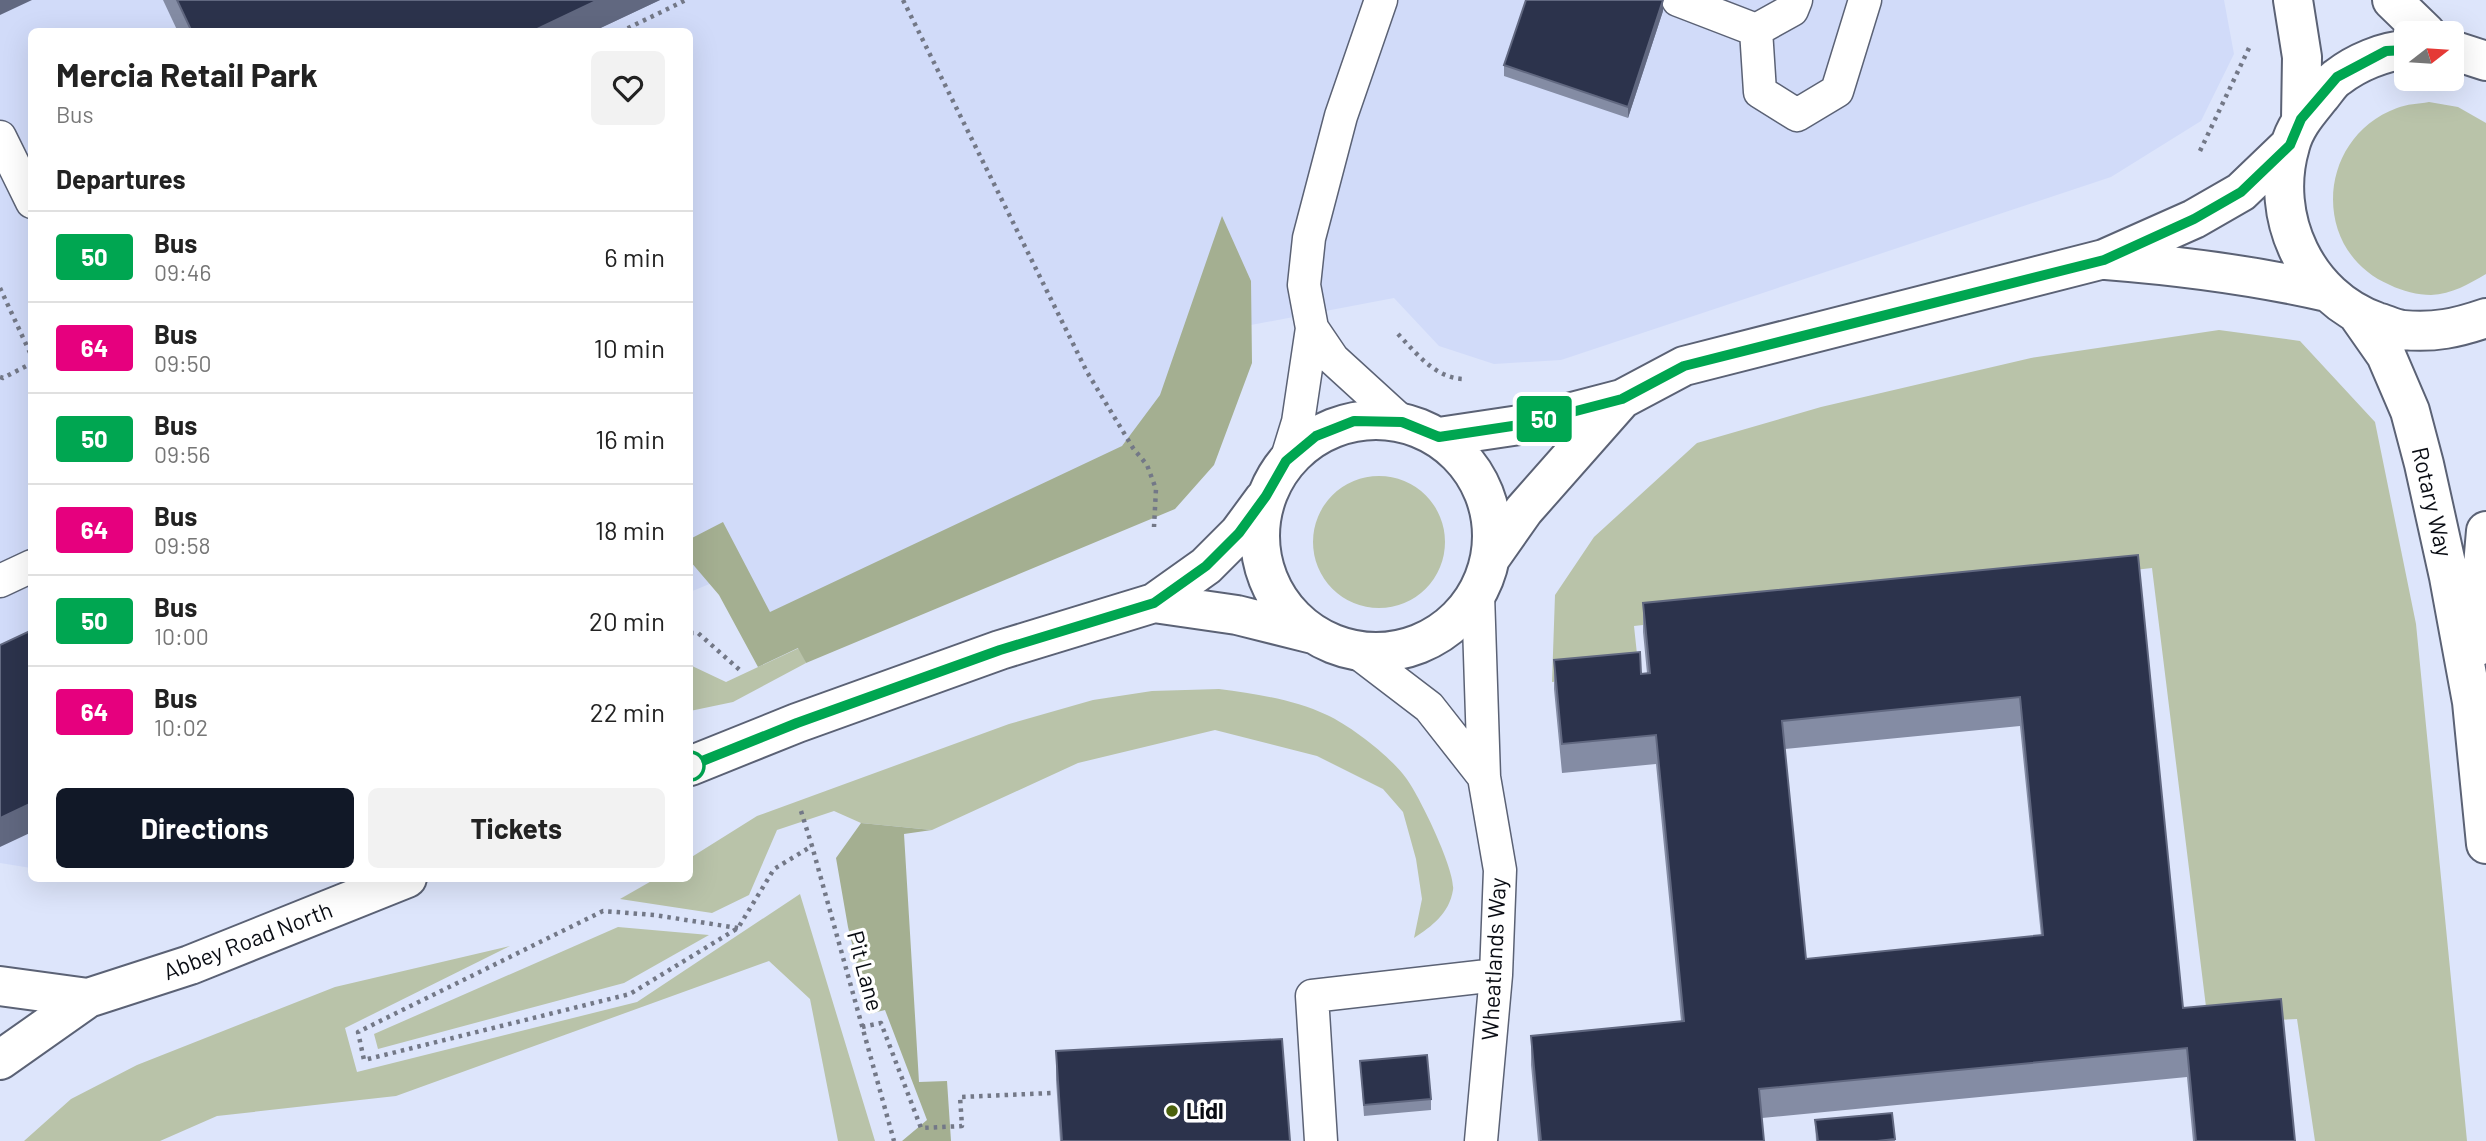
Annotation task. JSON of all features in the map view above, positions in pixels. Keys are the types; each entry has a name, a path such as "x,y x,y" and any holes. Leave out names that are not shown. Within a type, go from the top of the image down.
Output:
{"street":[{"path":"2293,0 2302,57 2296,132 2283,184 2287,224 2302,261 2327,292 2358,315 2400,330 2443,331 2486,318"},
{"path":"2392,0 2414,21"},
{"path":"1439,437 1526,424 1622,399 1684,366 2104,260 2194,219 2241,192 2296,132 2337,77 2386,51 2394,51"},
{"path":"2464,54 2486,61"},
{"path":"2104,260 2203,268 2266,278 2327,292"},
{"name":"Rotary Way","path":"2358,315 2386,355 2410,411 2449,577 2472,702 2486,844"},
{"path":"1154,603 1237,615 1313,634 1357,652 1376,653 1415,646 1452,625 1478,594 1491,557 1524,510 1622,399"},
{"path":"693,765 797,723 1000,650 1154,603 1206,566 1239,533 1266,496 1286,461 1316,436 1354,421 1402,422 1439,437 1478,478 1492,517 1491,557"},
{"path":"1266,496 1260,543 1270,583 1297,621 1313,634"},
{"name":"Rotary Way","path":"2472,702 2486,531"},
{"name":"Abbey Road North","path":"0,1060 88,998 190,965 397,882"},
{"name":"Abbey Road North","path":"0,986 88,998"}],"lane":[{"path":"1286,461 1298,422 1312,328 1304,285 1309,238 1341,116 1381,0"},
{"path":"1678,0 1756,30"},
{"path":"1756,30 1792,10 1796,0"},
{"path":"1756,30 1760,92 1797,115 1837,91 1865,0"},
{"path":"0,137 28,194"},
{"path":"1312,328 1332,359 1402,422"},
{"path":"0,581 28,568"},
{"name":"Wheatlands Way","path":"1478,594 1484,777 1500,870 1496,975 1481,1141"},
{"name":"Wheatlands Way","path":"1357,652 1429,707 1484,777"},
{"path":"1321,1141 1312,996 1496,975"}],"path":[{"path":"628,28 686,0"},
{"path":"903,0 1087,372 1147,466 1156,489 1154,527"},
{"path":"2200,151 2252,38"},
{"path":"0,288 28,348"},
{"path":"1398,334 1427,365 1454,379 1476,379"},
{"path":"0,377 28,365"},
{"path":"693,633 698,633 742,672"},
{"name":"Pit Lane","path":"801,811 894,1141"},
{"path":"738,928 654,915 603,911 358,1032 364,1060 631,994 738,928 775,869 812,846"},
{"path":"862,1027 881,1023 921,1128 962,1126 960,1097 1053,1093"}],"shaded area":[{"path":"0,0 2224,0 2234,54 2201,121 2111,177 1561,360 1494,364 1439,346 1394,298 1198,335 1182,443 772,624 729,576 693,591 693,28 28,28 28,868 0,863"}],"green space":[{"path":"2429,102 2458,107 2486,123 2486,274 2453,291 2431,295 2400,289 2364,269 2346,247 2336,222 2333,195 2338,168 2350,144 2370,123 2397,108"},
{"path":"1222,216 1251,281 1252,363 1214,465 1175,509 806,663 798,648 758,667 719,595 693,565 693,537 723,522 770,612 1122,446 1160,395"},
{"path":"2219,330 2300,341 2375,422 2416,624 2467,1141 2315,1141 2297,1019 2208,1023 2152,568 1634,626 1639,673 1552,682 1555,595 1594,537 1697,443 1821,407 2031,358"},
{"path":"1379,476 1404,481 1426,495 1440,517 1445,542 1440,567 1426,589 1404,603 1379,608 1354,603 1332,589 1318,567 1313,542 1318,517 1332,495 1354,481"},
{"path":"799,648 806,663 733,702 693,710 693,666 726,682"},
{"path":"1219,689 1288,701 1327,715 1370,743 1406,778 1443,851 1453,890 1444,913 1414,938 1422,899 1416,859 1403,812 1383,789 1317,756 1215,730 1078,763 932,830 861,823 834,811 777,830 749,895 712,913 620,899 650,882 693,882 693,856 757,816 1009,724 1093,700 1152,691"},
{"path":"861,823 932,830 904,834 919,1082 947,1081 951,1141 902,1141 927,1120 885,1010 869,1014 848,927 836,858"},
{"path":"800,894 875,1141 838,1141 810,999 769,961 396,1096 217,1116 160,1141 24,1141 71,1099 137,1065 335,987 510,946 345,1028 357,1072 637,1002"},
{"path":"618,927 709,935 624,983 378,1049 374,1034"}],"building":[{"path":"177,0 598,0 539,28 190,28"},
{"path":"1526,0 1663,0 1628,107 1504,65"},
{"path":"2138,555 2183,1008 2281,999 2295,1141 2196,1141 2187,1048 1759,1089 1764,1141 1541,1141 1531,1036 1684,1021 1656,735 1562,744 1554,660 1640,652 1641,674 1650,673 1643,603","holes":["2020,697 2043,935 1806,959 1782,721"]},
{"path":"28,632 28,805 0,818 0,645"},
{"name":"Lidl","path":"1282,1039 1290,1141 1062,1141 1056,1051"},
{"path":"1427,1055 1431,1099 1364,1105 1360,1061"},
{"path":"1892,1113 1895,1139 1818,1141 1815,1120"}],"bus line":[{"name":"50","path":"693,765 797,723 1000,650 1154,603 1206,566 1239,533 1266,496 1286,461 1316,436 1354,421 1402,422 1439,437 1526,424 1622,399 1684,366 2104,260 2194,219 2241,192 2290,145 2301,119 2337,77 2386,51 2394,51"}],"place":[{"name":"Lidl","path":"1172,1111"}]}
